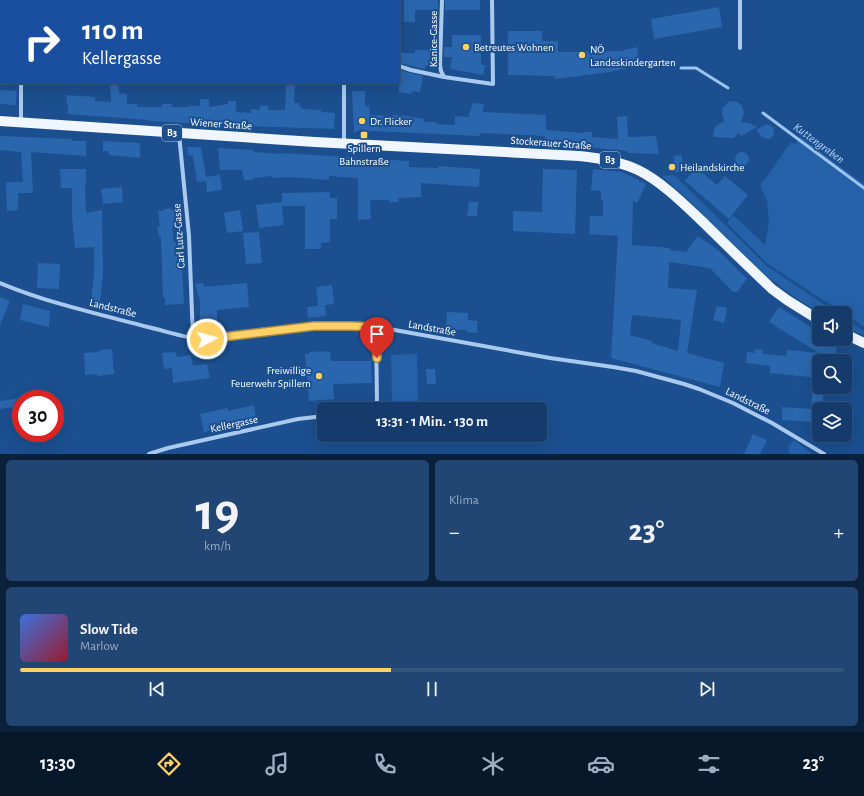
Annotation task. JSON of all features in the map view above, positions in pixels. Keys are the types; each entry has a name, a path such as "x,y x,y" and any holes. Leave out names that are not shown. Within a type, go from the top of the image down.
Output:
{"main road":[{"name":"Wiener Straße","path":"0,122 344,143"},
{"name":"Stockerauer Straße","path":"344,143 579,156 611,160 626,165 648,175 672,194 772,289 812,315"},
{"path":"852,337 864,343"}],"street":[{"name":"Kanice-Gasse","path":"442,0 440,65 444,77"},
{"name":"Kanice-Gasse","path":"400,66 444,77 493,84 492,0"},
{"path":"740,0 740,48"},
{"path":"21,84 21,123"},
{"path":"344,84 344,143"},
{"name":"Carl Lutz-Gasse","path":"179,133 189,236 193,338"},
{"name":"Landstraße","path":"0,283 58,304 193,338 218,338 279,329 314,326 376,327 550,358 636,371 699,389 734,403 772,423 824,454"},
{"path":"376,327 377,402"},
{"name":"Kellergasse","path":"149,454 168,448 238,432 298,419 317,417"}],"shaded area":[{"path":"800,137 864,184 864,327 852,319 852,306 832,306 768,264 727,223 733,215 765,245 769,221 767,201 760,186 791,142 795,144"},
{"path":"674,175 768,267 826,306 812,306 812,308 796,298 764,274 662,176"},
{"path":"852,323 864,331 864,335 852,331"},
{"path":"417,354 418,402 392,402 391,355"},
{"path":"794,440 812,454 790,454 788,447"}],"building":[{"path":"404,0 438,0 438,10 415,10 415,22 404,22"},
{"path":"445,0 480,0 480,10 445,10"},
{"path":"719,7 722,27 654,39 651,19"},
{"name":"NÖ Landeskindergarten","path":"508,31 542,31 542,41 558,41 558,52 623,51 637,47 639,65 610,72 555,79 555,76 508,75"},
{"name":"Betreutes Wohnen","path":"452,35 481,35 481,65 485,65 483,75 450,69 452,57 444,57 444,47 452,47"},
{"path":"431,46 437,47 437,57 433,58 433,66 425,66 425,69 400,63 400,51 415,53 415,50 431,50"},
{"path":"400,70 423,76 420,92 412,91 411,94 399,92"},
{"path":"110,84 118,84 119,93 127,94 127,104 137,104 137,107 162,107 162,104 172,104 171,107 200,106 200,99 209,99 209,107 228,104 228,101 236,101 236,112 251,113 251,109 260,110 260,106 268,106 268,110 285,110 286,84 295,84 294,103 299,103 301,109 321,110 321,112 335,113 334,129 149,121 68,114 66,95 95,97 95,101 111,102"},
{"path":"0,90 17,91 16,105 0,104"},
{"path":"352,91 365,91 365,106 369,106 370,115 408,116 424,119 424,122 436,122 436,124 455,125 455,116 468,117 473,103 484,104 483,112 546,115 546,130 583,133 592,132 592,137 618,139 617,117 627,116 628,137 656,136 659,154 628,153 628,151 545,143 545,136 481,133 480,136 371,131 363,132 362,129 354,133"},
{"path":"730,101 737,102 742,106 744,113 741,122 749,123 757,127 741,136 738,133 734,138 714,137 713,134 715,127 724,121 722,109"},
{"path":"766,124 773,127 774,131 773,136 769,139 762,137 756,130"},
{"path":"0,136 86,141 86,156 31,152 33,193 18,193 18,210 7,211 6,182 23,182 21,152 0,150"},
{"path":"103,141 140,143 140,158 109,155 109,151 103,151"},
{"path":"187,147 201,147 206,177 220,175 222,190 207,192 206,181 197,182 193,156 188,155"},
{"path":"218,148 253,150 253,152 282,154 409,161 409,167 438,168 438,166 480,169 479,187 421,183 421,197 398,198 398,202 389,202 389,200 370,200 371,219 358,220 358,178 329,176 329,180 290,177 272,178 272,176 253,178 253,180 244,180 242,170 220,170"},
{"path":"739,152 745,152 749,156 749,162 745,166 739,166 735,162 735,156"},
{"path":"682,155 683,172 675,172 674,156"},
{"path":"60,169 86,169 86,213 102,210 103,274 100,302 91,302 94,273 94,247 75,248 72,216 72,188 61,188"},
{"path":"543,169 577,170 575,234 513,231 513,211 542,212"},
{"path":"593,169 622,172 646,184 637,203 633,201 632,245 670,248 670,250 686,252 698,236 718,250 747,279 737,292 733,292 710,268 669,262 668,288 697,290 687,353 724,363 720,387 611,358 618,236 589,234 590,216 603,216 603,200 601,200 601,191 591,190","holes":["632,315 681,320 678,351 652,343 652,341 630,335"]},
{"path":"695,169 698,169 717,185 725,176 748,195 729,219 685,181"},
{"path":"122,187 123,202 103,204 101,189"},
{"path":"330,192 330,198 337,198 337,219 330,219 330,242 321,243 321,249 305,249 305,206 282,206 284,225 259,228 256,205 282,202 282,193"},
{"path":"469,202 478,202 477,216 467,216"},
{"path":"171,208 171,210 175,210 177,227 172,227 174,243 181,243 184,304 165,305 165,297 163,298 161,237 159,237 157,227 160,227 158,211"},
{"path":"240,210 243,231 227,233 224,213"},
{"path":"259,232 262,263 246,264 243,233"},
{"path":"38,263 60,264 59,289 37,288"},
{"path":"203,283 204,287 247,283 249,307 217,310 217,330 200,331 200,301 195,284"},
{"path":"332,285 334,304 318,306 316,287"},
{"path":"0,297 10,301 0,325"},
{"path":"23,304 50,311 49,327 20,320"},
{"path":"325,305 326,316 308,318 307,307"},
{"path":"717,306 727,308 724,323 713,320"},
{"path":"779,307 812,328 812,346 837,346 836,354 812,354 812,377 770,373 770,366 746,363 747,352 755,353 755,349 763,350 763,354 786,356 787,350 819,353 769,322"},
{"path":"447,312 468,313 468,320 477,321 477,333 466,332 467,330 446,329"},
{"path":"112,349 114,374 97,376 97,374 85,375 84,353 100,352 100,350"},
{"path":"176,352 177,357 191,355 193,366 207,364 210,378 173,383 172,368 164,369 162,353"},
{"path":"309,352 330,352 331,361 371,361 372,383 333,384 334,399 309,401 305,354 309,354"},
{"path":"426,369 435,369 436,384 427,384"},
{"path":"812,394 823,394 823,402 812,402 812,425 810,425 811,422 782,420 782,407 811,409"},
{"path":"12,399 12,407 0,409 0,401"},
{"path":"254,405 256,418 223,423 224,428 204,432 200,414 228,408 228,411"},
{"path":"753,434 767,440 760,454 744,454"}],"waterway":[{"name":"Kuttengraben","path":"681,68 696,68 728,88"},
{"name":"Kuttengraben","path":"763,113 864,188"}],"place":[{"name":"Betreutes Wohnen","path":"466,47"},
{"name":"NÖ Landeskindergarten","path":"582,55"},
{"name":"Dr. Flicker","path":"362,121"},
{"name":"Spillern Bahnstraße","path":"364,135"},
{"name":"Heilandskirche","path":"672,167"},
{"name":"Freiwillige Feuerwehr Spillern","path":"319,376"}],"route":[{"path":"207,339 279,329 314,326 329,325 376,327 377,358"}]}
